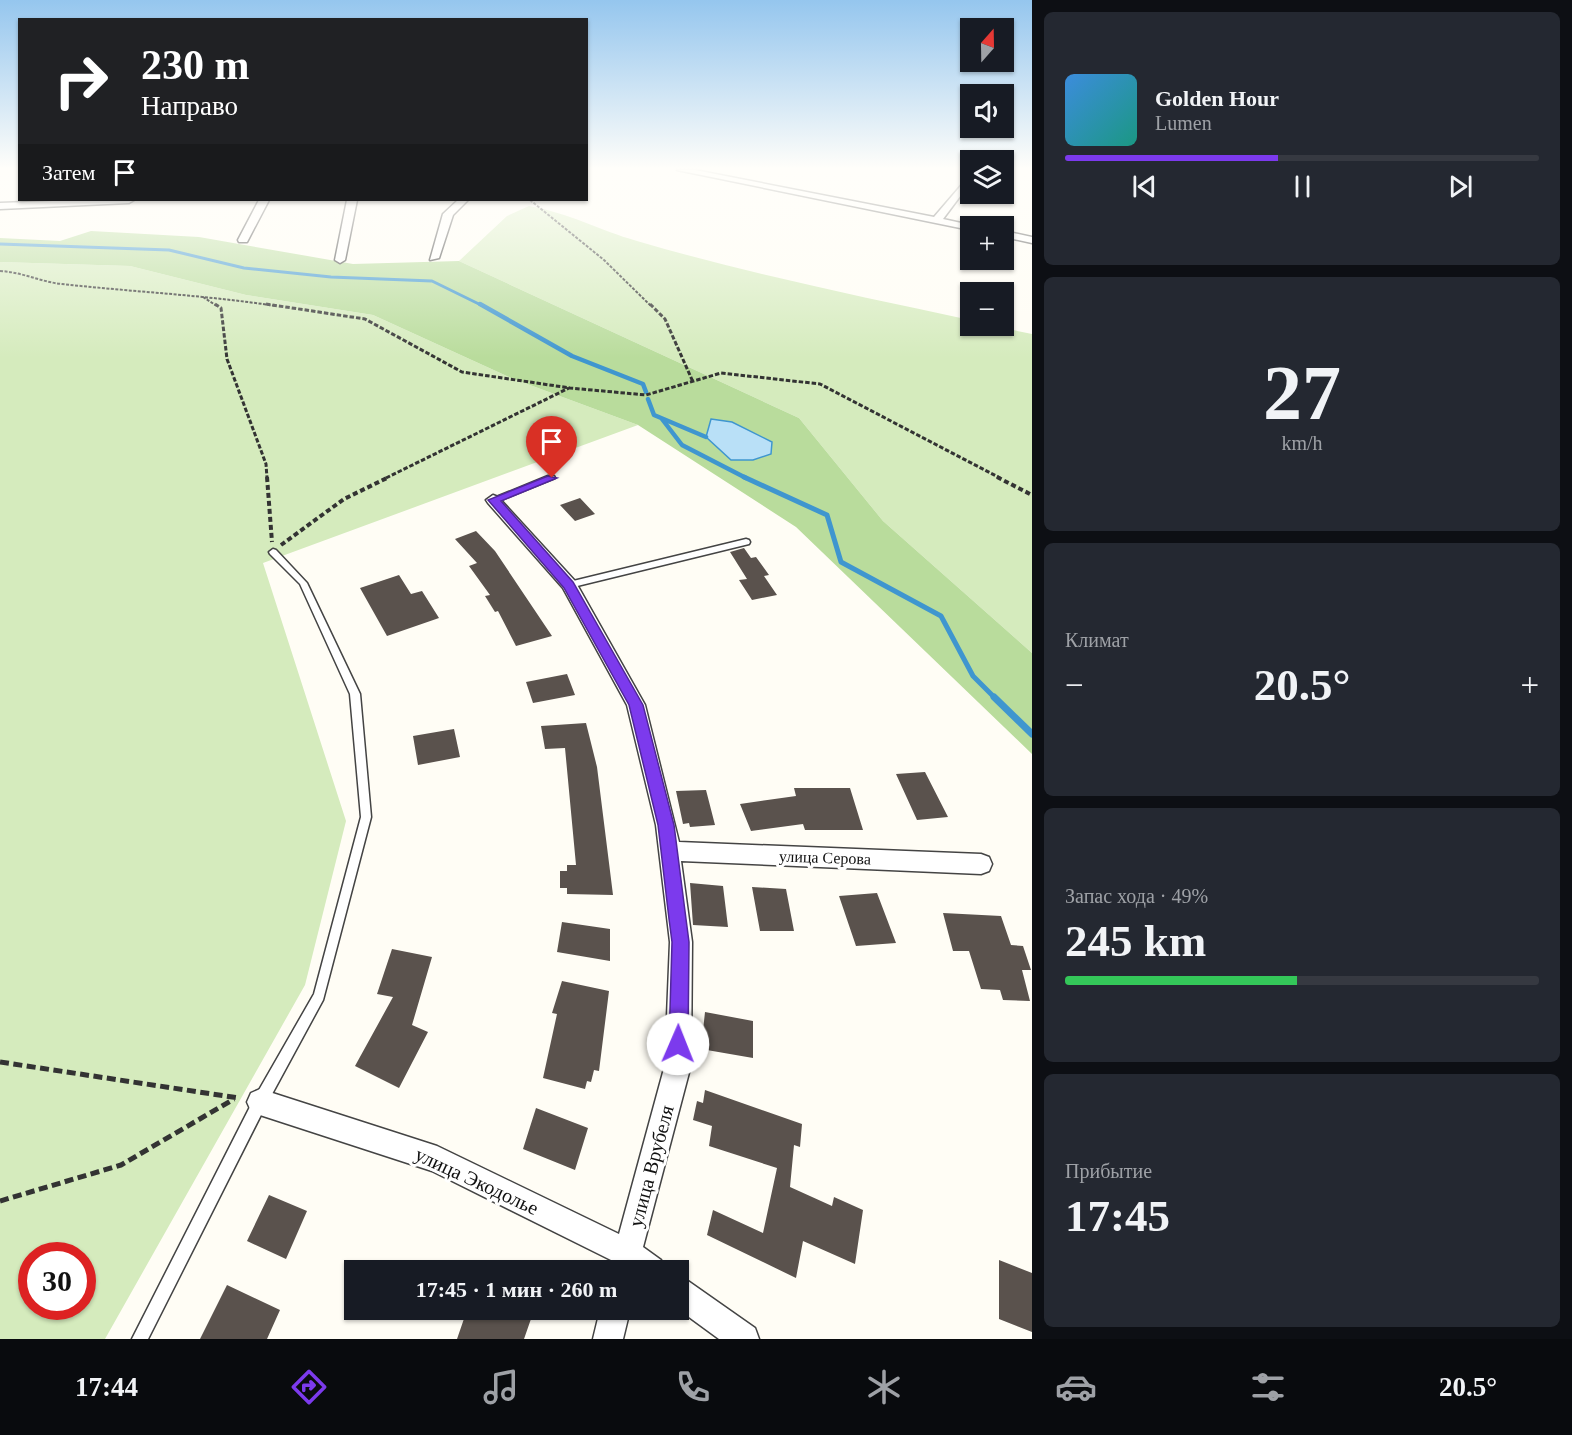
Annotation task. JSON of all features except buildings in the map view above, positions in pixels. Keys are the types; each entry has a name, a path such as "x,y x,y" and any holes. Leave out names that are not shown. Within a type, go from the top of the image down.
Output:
{"street":[{"path":"243,240 247,232"},
{"path":"340,260 346,232"},
{"path":"434,258 442,232"},
{"path":"1014,236 1032,240"},
{"name":"улица Врубеля","path":"494,500 569,585 636,705 666,825 681,942 678,1065 626,1260"},
{"name":"улица Серова","path":"669,851 981,864"},
{"name":"улица Экодолье","path":"248,1100 437,1159 621,1260"},
{"path":"689,1298 744,1339"},
{"path":"608,1339 613,1320"}],"lane":[{"path":"494,500 552,478"},
{"path":"569,585 746,542"},
{"path":"140,1339 248,1100 319,996 366,817 355,694 303,583 273,552"}],"path":[{"path":"570,232 604,260 665,319 693,382"},
{"path":"0,271 18,272 59,284 202,296 365,319 462,372 570,388 640,396 658,394 721,373 820,384 1032,495"},
{"path":"202,296 220,308 227,359 266,464 273,552"},
{"path":"273,552 344,499 570,388"},
{"path":"0,1062 248,1100"},
{"path":"0,1201 121,1165 248,1100"}],"green space":[{"path":"86,232 118,232 199,237 353,264 459,261 799,418 883,521 1032,653 1032,754 796,527 638,425 511,378 373,315 246,295 130,266 0,262 0,238 60,241"},
{"path":"489,232 611,232 719,263 960,318 960,336 1014,336 1014,330 1032,334 1032,653 883,521 799,418 459,261"},
{"path":"0,262 130,266 246,295 373,315 511,378 638,425 263,563 346,821 305,985 105,1339 0,1339"}],"water":[{"path":"711,419 732,422 772,442 771,454 753,460 731,460 706,437"}],"waterway":[{"path":"0,244 169,250 244,268 331,277 432,281 483,306"},
{"path":"480,304 572,356 643,384 646,392"},
{"path":"648,399 654,415 706,437"},
{"path":"662,419 682,445 745,477"},
{"path":"745,477 827,515 841,562 941,616 973,676 994,697"},
{"path":"994,697 1032,734"}],"route":[{"path":"552,478 494,500 569,585 636,705 666,825 681,942 678,1044"}]}
